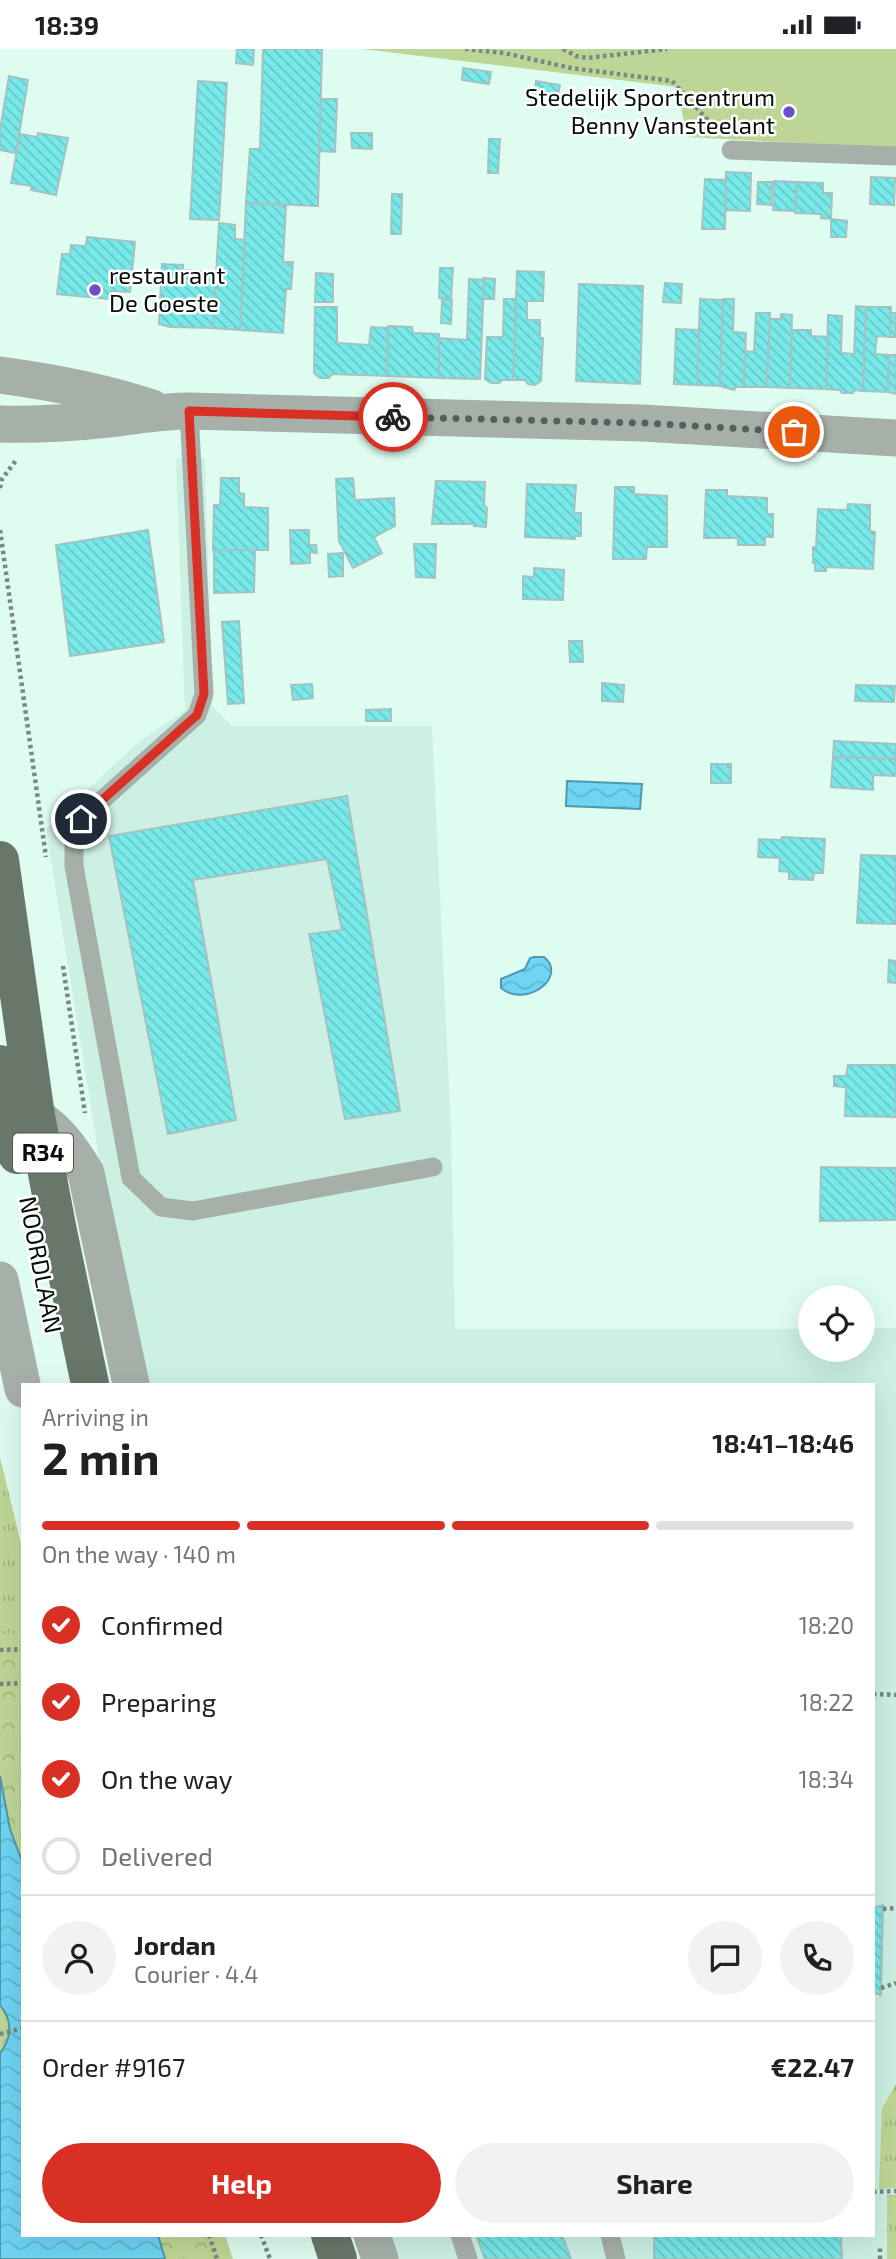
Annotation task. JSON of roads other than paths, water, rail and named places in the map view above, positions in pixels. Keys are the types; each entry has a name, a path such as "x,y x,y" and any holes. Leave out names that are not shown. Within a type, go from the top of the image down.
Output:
{"main road":[{"name":"NOORDLAAN","path":"0,860 36,1116 90,1383"},
{"name":"NOORDLAAN","path":"0,1064 64,1383"},
{"path":"304,2237 311,2259"},
{"path":"331,2237 338,2259"}],"street":[{"path":"0,375 54,382 112,394 174,411"},
{"path":"0,424 76,422 174,411 643,423 896,438"},
{"path":"36,1116 49,1124 70,1146 86,1173 131,1383"},
{"name":"NOORDLAAN","path":"0,1280 22,1383"},
{"path":"373,2237 380,2259"}],"lane":[{"path":"731,150 896,156"},
{"path":"174,411 204,694 197,715 81,819 74,841 74,866 131,1178 160,1207 193,1211 433,1167"},
{"path":"461,2237 468,2259"},
{"path":"610,2237 616,2259"}],"water":[{"path":"567,781 642,784 640,809 566,806"},
{"path":"544,957 550,965 548,981 541,988 522,995 501,988 501,979 525,969 530,958"},
{"path":"0,1776 10,1829 21,1859 21,2237 159,2237 165,2259 0,2259 0,2053 9,2035 9,2023 0,2005"}],"place":[{"name":"Stedelijk Sportcentrum Benny Vansteelant","path":"789,112"},
{"name":"restaurant De Goeste","path":"95,290"}]}
